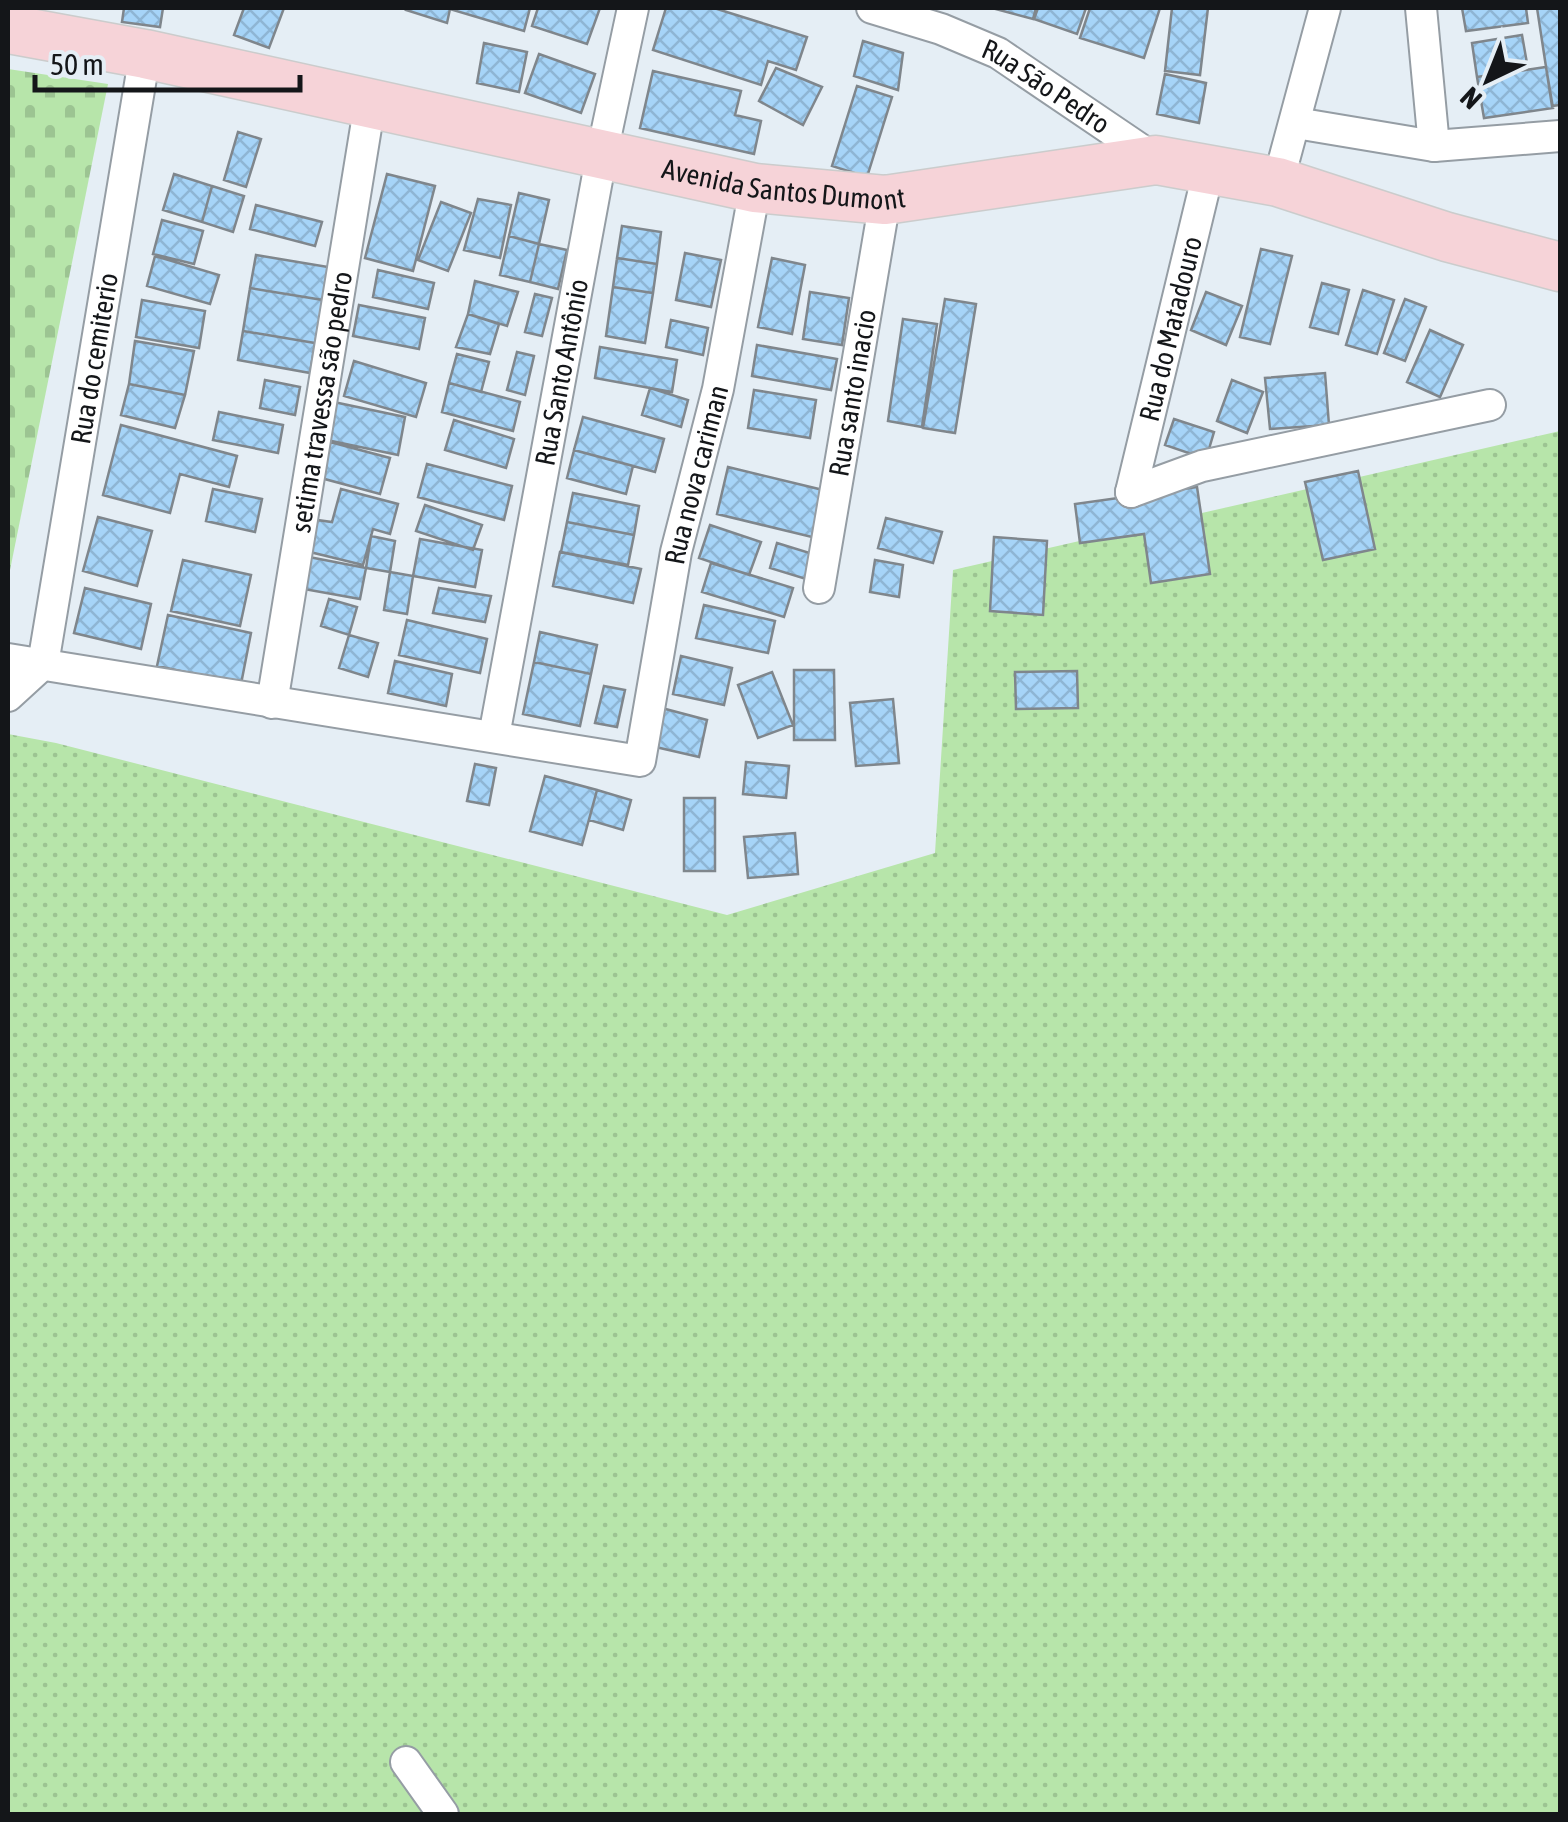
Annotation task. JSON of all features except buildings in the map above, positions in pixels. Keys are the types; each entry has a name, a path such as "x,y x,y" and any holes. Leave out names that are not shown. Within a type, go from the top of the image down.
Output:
{"main road":[{"name":"Avenida Santos Dumont","path":"8,29 145,54 755,188 885,200 1156,160 1278,182 1447,237 1560,267"}],"street":[{"name":"Rua Santo Antônio","path":"494,736 602,153 633,8"},
{"name":"Rua São Pedro","path":"872,8 998,52 1156,160"},
{"path":"1278,182 1324,8"},
{"path":"1421,8 1434,146"},
{"name":"Rua do cemiterio","path":"43,664 145,54"},
{"name":"setima travessa são pedro","path":"272,703 370,103"},
{"path":"1296,123 1434,146 1560,136"},
{"name":"Rua do Matadouro","path":"1209,169 1130,492 1202,466 1490,405"},
{"name":"Rua nova cariman","path":"494,736 640,761 676,552 718,389 755,188"},
{"name":"Rua santo inacio","path":"819,588 885,200"},
{"path":"8,659 494,736"},
{"path":"8,696 43,664"},
{"path":"406,1762 443,1814"}],"green space":[{"path":"8,69 108,84 8,580"},
{"path":"1560,431 1560,1814 8,1814 8,734 727,915 935,853 953,570"}]}
